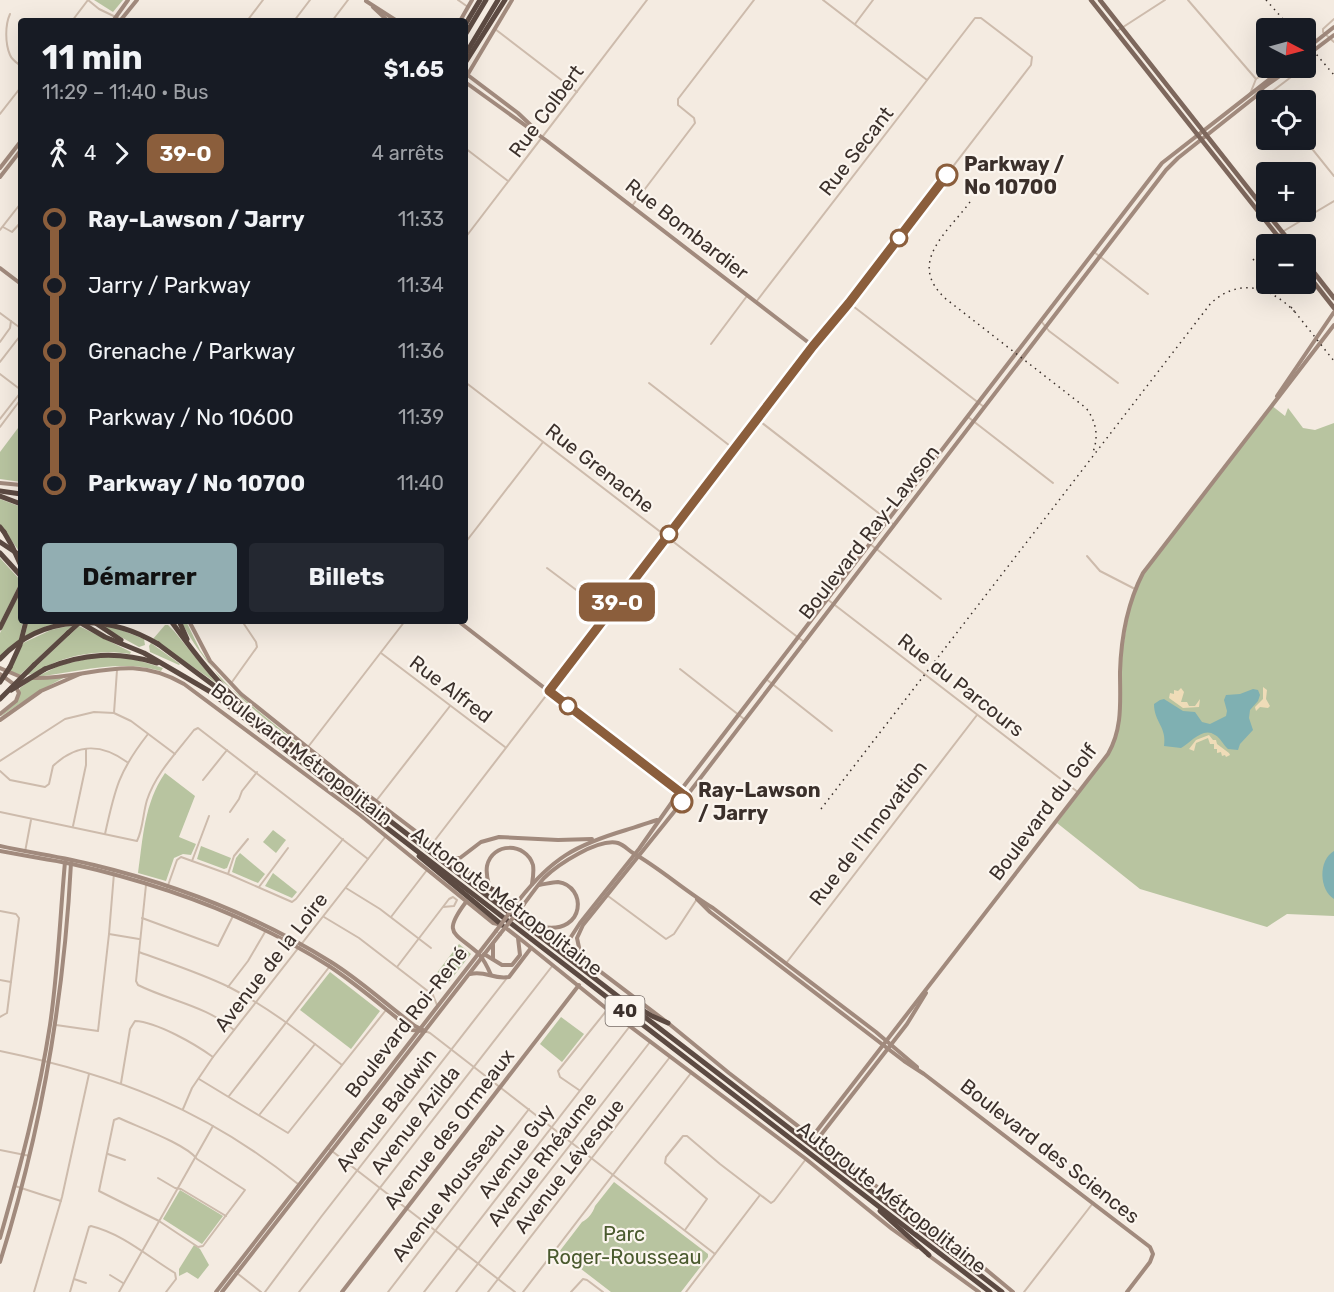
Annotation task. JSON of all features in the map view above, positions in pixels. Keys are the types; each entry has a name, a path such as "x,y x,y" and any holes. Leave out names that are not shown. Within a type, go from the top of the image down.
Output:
{"highway":[{"path":"468,21 480,0"},
{"path":"468,30 486,0"},
{"path":"468,50 498,0"},
{"path":"468,58 505,0"},
{"path":"0,491 18,494"},
{"path":"0,496 18,503"},
{"path":"2,530 18,559"},
{"path":"0,542 18,554"},
{"path":"0,553 18,573"},
{"path":"0,628 18,592"},
{"path":"0,682 20,645 25,624"},
{"path":"0,660 13,647 33,634 68,624"},
{"path":"10,691 76,624"},
{"name":"Autoroute Métropolitaine","path":"84,624 105,637 144,652 209,692 990,1292"},
{"path":"97,624 144,652"},
{"path":"103,624 136,633 158,645 237,702"},
{"name":"Autoroute Métropolitaine","path":"173,624 237,702 1002,1292"},
{"path":"180,624 193,651"},
{"path":"0,699 45,669 80,657 105,654 132,656 167,666"},
{"path":"400,838 502,925"},
{"path":"456,872 494,890"},
{"path":"615,993 651,1016 668,1023"},
{"path":"862,1193 930,1255"},
{"path":"922,1219 952,1254"}],"main road":[{"path":"1091,0 1118,30 1200,133 1276,234"},
{"path":"1100,0 1118,30"},
{"path":"1204,139 1256,199"},
{"path":"1274,222 1282,232"},
{"path":"1316,275 1334,298"},
{"path":"1316,286 1334,310"}],"street":[{"path":"74,18 88,0 113,18"},
{"path":"115,18 128,0"},
{"path":"124,18 137,0"},
{"path":"249,18 263,0"},
{"path":"296,18 310,0"},
{"path":"334,18 348,0"},
{"path":"366,0 385,18"},
{"path":"366,0 393,18"},
{"path":"458,0 468,7"},
{"path":"462,18 472,0"},
{"path":"468,74 512,0"},
{"name":"Rue Colbert","path":"468,234 647,0"},
{"path":"632,206 695,123 694,118 678,105 678,99 754,0"},
{"path":"823,0 927,80"},
{"path":"855,24 873,0"},
{"path":"1118,30 1165,0"},
{"path":"1188,0 1256,79 1250,94"},
{"path":"10,14 6,23 8,49 12,59 18,64"},
{"name":"Rue Secant","path":"756,302 977,17 1030,55 1032,63 849,303"},
{"path":"1334,19 1323,29 1323,32 1334,42"},
{"path":"1316,41 1334,27"},
{"path":"495,29 577,92"},
{"path":"1316,49 1334,35"},
{"name":"Rue Bombardier","path":"468,78 518,113 543,137 813,346"},
{"path":"1263,86 1272,78"},
{"path":"1263,86 1275,78"},
{"path":"1274,90 1290,78"},
{"name":"Boulevard Ray-Lawson","path":"637,854 658,820 1162,163 1263,86"},
{"name":"Boulevard Ray-Lawson","path":"1260,90 1263,86"},
{"path":"0,114 18,91"},
{"name":"Boulevard Ray-Lawson","path":"563,945 718,754 1168,167 1256,97"},
{"path":"0,168 18,145"},
{"path":"468,150 509,182"},
{"path":"1313,150 1334,176"},
{"path":"0,177 18,154"},
{"path":"1279,234 1334,201"},
{"path":"0,231 18,207"},
{"path":"3,227 12,232 18,225"},
{"path":"1102,242 1108,246"},
{"path":"1094,252 1148,294"},
{"path":"0,268 18,282"},
{"path":"711,344 747,295"},
{"path":"432,844 813,346 849,303 984,407"},
{"name":"Boulevard du Golf","path":"1276,399 1286,380 1320,334 1334,310"},
{"path":"0,313 18,327"},
{"path":"0,342 10,328 11,321"},
{"path":"1041,321 1118,383"},
{"name":"Boulevard du Golf","path":"812,1137 1108,754 1119,724 1122,696 1121,660 1130,605 1136,589 1153,558 1334,325"},
{"path":"0,362 18,338"},
{"path":"0,374 18,389"},
{"path":"648,383 734,449"},
{"name":"Rue Grenache","path":"468,384 804,642"},
{"path":"4,422 0,419 18,395"},
{"path":"0,427 18,403"},
{"path":"968,417 1053,483"},
{"path":"757,419 894,525"},
{"path":"468,539 543,442"},
{"path":"0,483 18,485"},
{"path":"870,544 941,599"},
{"path":"1087,556 1101,571 1136,589"},
{"path":"547,568 608,614"},
{"name":"Rue du Parcours","path":"827,599 1079,793"},
{"name":"Boulevard Métropolitain","path":"190,624 204,652 230,684 376,801 489,885 812,1137 979,1262 1013,1292"},
{"path":"230,684 257,647 244,624"},
{"path":"308,747 403,624"},
{"path":"462,624 685,796"},
{"name":"Rue Alfred","path":"381,653 505,748"},
{"name":"Boulevard Métropolitain","path":"0,668 14,675 32,678 117,668 152,670 184,684 386,836 493,923 502,925 554,964 650,1042 806,1159 900,1236 930,1255 979,1292"},
{"path":"114,713 117,668"},
{"path":"680,669 745,719"},
{"path":"0,720 42,691 83,672"},
{"path":"0,674 17,686 19,693 16,700 0,714"},
{"path":"766,679 832,731"},
{"path":"376,801 450,705"},
{"path":"0,761 69,717 86,712 114,713 131,721 175,754"},
{"name":"Rue de l'Innovation","path":"782,968 977,714"},
{"path":"0,812 73,826 133,841 138,840 150,793 175,754 198,728 368,859"},
{"path":"105,834 116,787 127,762 148,734"},
{"path":"0,771 12,781 45,787 49,784 54,764 75,751 98,748 127,762"},
{"path":"73,826 86,765 86,749"},
{"path":"712,749 718,754"},
{"path":"203,780 227,750"},
{"path":"230,812 256,771"},
{"path":"192,861 209,816"},
{"path":"25,853 32,818"},
{"name":"Boulevard Roi-René","path":"330,1149 469,975 496,931 532,884 560,858 596,839 658,820"},
{"name":"Avenue de la Loire","path":"183,1109 213,1057 386,836"},
{"path":"167,889 178,858 181,857 228,874 290,902 294,901 343,838"},
{"path":"451,858 460,858 478,844 496,838 596,839"},
{"path":"228,874 234,856 248,839"},
{"name":"Boulevard Roi-René","path":"216,1292 301,1187 418,1030 481,955 493,944 545,877 564,863 599,846 616,843 637,854"},
{"path":"0,846 25,853"},
{"path":"489,885 487,869 490,858 500,850 510,848 521,851 530,858 533,869 532,884"},
{"path":"259,887 288,849"},
{"path":"0,850 68,861 146,882 233,914 300,947 331,965 418,1030 430,1032 715,1254"},
{"name":"Boulevard des Sciences","path":"637,854 786,963 924,1074 1149,1247 1153,1256 1127,1292"},
{"path":"0,1238 23,1154 44,1060 59,954 68,861"},
{"path":"0,1262 30,1156 50,1062 64,954 68,861"},
{"path":"390,917 427,870"},
{"path":"50,1025 98,1031 114,872"},
{"path":"146,882 136,981 138,985 208,1013 234,1030"},
{"path":"539,885 554,882 565,884 573,891 578,903 575,916 569,924 557,929 543,927"},
{"path":"346,888 431,948"},
{"path":"605,893 666,939 674,934 697,898"},
{"name":"Boulevard Ray-Lawson","path":"581,957 577,943 578,933 605,893"},
{"path":"396,967 443,907 451,897 457,900 454,906 443,907"},
{"name":"Boulevard des Sciences","path":"697,898 710,912 782,968 886,1044"},
{"path":"466,902 454,919 453,929 458,939 481,955 504,966 516,962 520,952 518,937"},
{"path":"0,911 15,914 19,918 7,1013 0,1017"},
{"path":"142,918 218,946 233,914"},
{"path":"324,916 359,938 434,996 438,1005"},
{"path":"228,987 248,961 266,929"},
{"path":"109,934 141,939"},
{"path":"493,944 493,960"},
{"name":"Avenue Baldwin","path":"263,1292 531,948"},
{"path":"139,952 228,987 286,1023 343,1066"},
{"path":"481,955 491,975"},
{"name":"Avenue Azilda","path":"299,1292 554,964"},
{"path":"229,1096 331,965"},
{"path":"469,975 481,972 498,978 509,977"},
{"path":"0,980 11,982"},
{"name":"Avenue des Ormeaux","path":"342,1292 579,985"},
{"path":"199,1078 288,1133 387,1008"},
{"path":"579,1090 560,1077 558,1071 608,1009"},
{"path":"121,1083 130,1029 135,1021 196,1044 213,1057"},
{"name":"Avenue Guy","path":"424,1292 630,1026"},
{"name":"Avenue Rhéaume","path":"456,1292 650,1042"},
{"path":"260,1114 315,1044"},
{"name":"Boulevard du Golf","path":"817,1140 886,1044"},
{"path":"0,1051 90,1072 183,1109 243,1144 301,1187"},
{"name":"Avenue Lévesque","path":"489,1292 670,1057"},
{"path":"34,1292 61,1200 90,1072"},
{"path":"523,1292 691,1072"},
{"path":"39,1087 44,1088"},
{"name":"Avenue Mousseau","path":"388,1292 529,1108"},
{"path":"119,1118 166,1139 194,1154 195,1157 245,1190 201,1247 159,1221 100,1192 114,1120 119,1118"},
{"path":"31,1119 38,1121"},
{"path":"119,1292 213,1126"},
{"path":"685,1230 707,1199 665,1163 666,1157 683,1136 687,1136 770,1203 773,1203 806,1159"},
{"path":"330,1149 514,1292"},
{"path":"0,1150 30,1156"},
{"path":"107,1154 125,1160"},
{"path":"158,1178 226,1216"},
{"path":"15,1186 61,1200"},
{"path":"686,1292 760,1195"},
{"path":"1024,1292 1093,1203"},
{"path":"70,1292 91,1226 116,1235 177,1276 166,1292"},
{"path":"235,1271 263,1292"},
{"name":"Boulevard Roi-René","path":"222,1292 235,1271"},
{"path":"110,1275 124,1284"},
{"path":"74,1279 86,1283"},
{"path":"571,1292 583,1279 603,1292"}],"green space":[{"path":"94,0 123,0 113,12"},
{"path":"1271,405 1285,416 1288,408 1303,428 1315,430 1334,423 1334,916 1287,914 1267,927 1140,889 1057,823 1108,754 1119,724 1121,660 1130,605 1143,573"},
{"path":"18,428 18,482 0,479 0,452"},
{"path":"0,499 18,506 18,550 0,524"},
{"path":"0,558 18,578 18,587 0,623"},
{"path":"18,596 18,624 22,624 19,640 0,656 0,633"},
{"path":"27,624 55,624 47,626 25,636"},
{"path":"183,624 187,624 200,650 213,669 209,664"},
{"path":"73,625 20,675 10,671 23,643 51,630"},
{"path":"165,625 174,631 216,683 153,639"},
{"path":"79,626 131,652 130,654 102,652 83,654 56,662 27,675"},
{"path":"101,626 116,628 144,639 145,645 139,647"},
{"path":"151,643 180,664 150,652"},
{"path":"95,657 127,657 163,668 161,671 114,666 36,677 61,665"},
{"path":"213,669 226,683 234,691 222,681"},
{"path":"67,676 39,691 0,717 19,698 20,688 31,680"},
{"path":"234,691 325,766 264,718"},
{"path":"165,773 195,796 179,837 196,844 191,855 183,854 174,858 166,881 138,873 149,809"},
{"path":"273,830 286,840 276,853 263,842"},
{"path":"201,846 231,858 227,868 224,869 197,859"},
{"path":"240,853 265,874 258,883 232,872"},
{"path":"273,873 297,892 292,898 265,886"},
{"path":"459,944 471,954 448,983 436,974"},
{"path":"330,972 380,1011 351,1049 300,1010"},
{"path":"561,1017 584,1034 562,1062 540,1044"},
{"name":"Parc Roger-Rousseau","path":"614,1182 708,1254 681,1292 611,1292 559,1252 582,1222 590,1216"},
{"path":"180,1190 223,1216 202,1244 163,1219"},
{"path":"194,1245 200,1249 209,1265 198,1279 187,1272 179,1276 179,1269"}],"sand":[{"path":"1263,687 1267,690 1266,699 1270,706 1260,707 1256,711 1255,707 1263,699"},
{"path":"1181,688 1184,692 1181,702 1195,706 1200,699 1199,707 1183,708 1169,698 1170,693 1174,694 1174,690 1178,691"},
{"path":"1209,735 1230,755 1226,757 1222,756 1221,752 1217,753 1214,744 1210,744 1208,738 1196,743 1194,751 1189,749 1196,740"}],"water":[{"path":"1253,689 1258,690 1260,695 1250,710 1249,718 1253,730 1240,744 1238,750 1228,749 1219,738 1210,733 1197,736 1181,748 1164,746 1164,734 1154,704 1160,700 1164,699 1183,711 1195,712 1202,722 1210,724 1226,716 1224,700 1226,695 1240,694"},
{"path":"1334,851 1334,899 1325,889 1322,875 1325,861"}],"railway":[{"path":"1266,0 1282,18"},
{"path":"1316,54 1334,75"},
{"path":"970,202 934,249 930,261 930,273 935,286 946,299 1086,408 1096,429 1093,452"},
{"path":"1253,259 1256,263"},
{"path":"821,809 1211,303 1233,290 1255,288 1276,296 1295,312"},
{"path":"1291,307 1334,361"}],"bus line":[{"name":"39-O","path":"682,802 685,796 549,691 947,175"}],"place":[{"name":"Parkway / No 10700","path":"947,175"},
{"name":"Ray-Lawson / Jarry","path":"682,802"}]}
